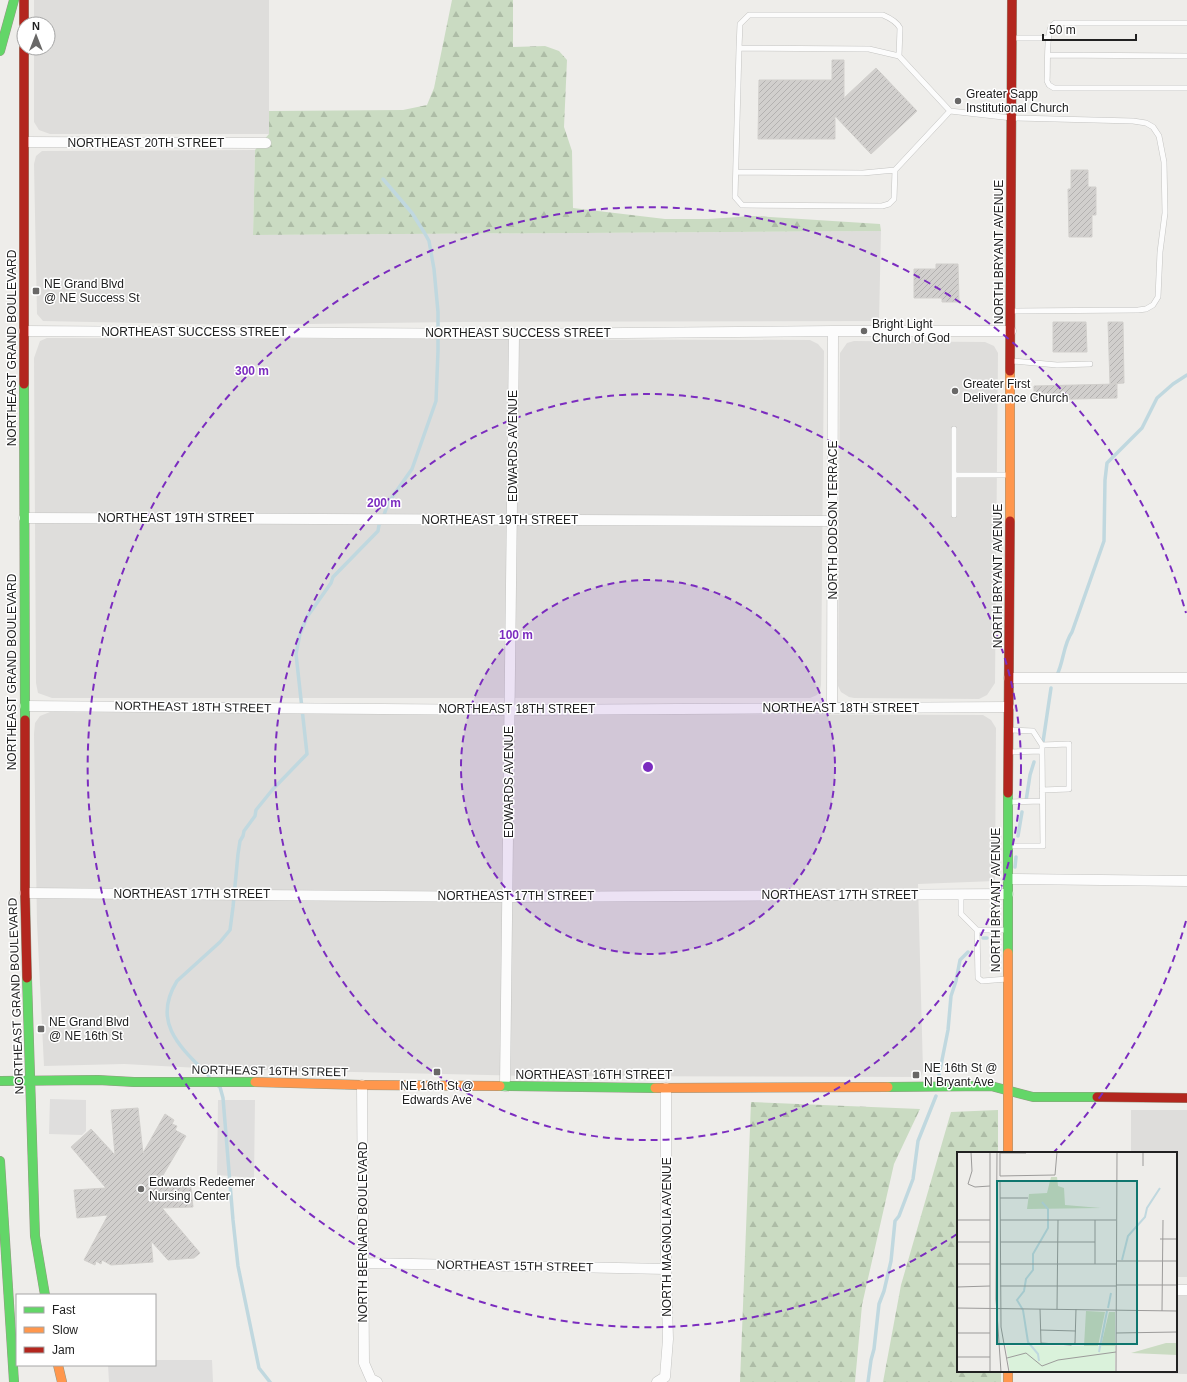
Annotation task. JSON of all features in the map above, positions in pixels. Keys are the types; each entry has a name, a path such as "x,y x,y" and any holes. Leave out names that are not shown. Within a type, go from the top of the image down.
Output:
{"main road":[{"path":"0,50 14,0"},
{"path":"24,0 24,16"},
{"name":"NORTH BRYANT AVENUE","path":"1008,1152 1012,0"},
{"name":"NORTHEAST GRAND BOULEVARD","path":"24,56 25,893 35,1236 45,1294"},
{"name":"NORTHEAST 16TH STREET","path":"0,1081 235,1081 362,1085 666,1088 991,1086 1034,1096 1187,1098"},
{"path":"0,1161 14,1382"},
{"path":"58,1366 62,1382"}],"street":[{"name":"NORTHEAST 20TH STREET","path":"25,142 266,143"},
{"name":"NORTHEAST SUCCESS STREET","path":"24,331 514,334 1011,331"},
{"name":"NORTH DODSON TERRACE","path":"832,708 834,331"},
{"name":"EDWARDS AVENUE","path":"505,1086 514,334"},
{"name":"NORTHEAST 19TH STREET","path":"24,518 833,521"},
{"path":"1009,678 1187,678"},
{"name":"NORTHEAST 18TH STREET","path":"25,706 509,710 1009,707"},
{"path":"1008,879 1187,881"},
{"name":"NORTHEAST 17TH STREET","path":"25,893 508,897 1008,894"},
{"name":"NORTH BERNARD BOULEVARD","path":"362,1085 364,1363 374,1380"},
{"name":"NORTH MAGNOLIA AVENUE","path":"657,1382 665,1377 668,1339 666,1269 666,1088"},
{"name":"NORTHEAST 15TH STREET","path":"364,1263 666,1269"}],"lane":[{"path":"899,56 900,28 898,24 883,15 749,15 740,24 735,197 742,205 882,206 889,204 894,199 895,170 950,111"},
{"path":"1187,23 1056,23 1052,25 1048,38 1047,82 1054,88 1187,88"},
{"path":"1012,38 1048,38"},
{"path":"740,48 868,48 899,56 950,111 1012,118 1133,121 1146,123 1152,127 1159,136 1164,162 1165,213 1160,252 1158,297 1153,305 1146,309 1138,310 1012,311"},
{"path":"1048,55 1187,56"},
{"path":"736,172 863,173 895,170"},
{"path":"1011,361 1057,364 1090,364"},
{"path":"954,429 954,515"},
{"path":"954,475 1011,475"},
{"path":"1008,846 1043,846 1042,745 1033,731 1009,730"},
{"path":"1042,745 1068,744 1069,789 1042,790"},
{"path":"1009,752 1042,751"},
{"path":"1009,802 1042,801"},
{"path":"961,894 961,914 977,930 978,978 982,981 1008,979"},
{"path":"977,930 1008,930"}],"shaded area":[{"path":"34,0 269,0 269,134 50,134 39,130 34,122 34,56 56,56 56,16 34,16"},
{"path":"255,150 253,235 881,231 879,321 454,322 241,325 43,321 37,314 34,164 36,156 42,151"},
{"path":"47,338 810,340 818,344 824,351 820,690 817,695 810,698 52,698 38,693 36,683 34,358 40,341"},
{"path":"854,341 985,342 994,346 998,353 995,683 987,695 979,699 854,698 841,692 838,686 840,353 847,343"},
{"path":"50,712 983,715 991,720 996,728 995,881 918,884 923,1071 921,1077 528,1076 218,1069 124,1064 44,1066 37,923 34,734 35,723 40,716"},
{"path":"50,1099 86,1100 86,1131 82,1135 49,1134"},
{"path":"218,1100 255,1100 254,1178 217,1175"},
{"path":"1131,1110 1187,1110 1187,1277 1177,1277 1177,1152 1131,1152"},
{"path":"1177,1296 1187,1296 1187,1374 1132,1373 1177,1372"},
{"path":"156,1360 212,1360 213,1382 109,1382 108,1366 156,1366"}],"green space":[{"path":"452,0 513,0 513,47 545,46 559,51 567,60 564,127 572,151 573,208 665,219 708,219 754,216 880,224 881,231 253,235 255,150 269,134 269,111 403,110 427,105 434,88"},
{"path":"751,1102 920,1109 894,1164 862,1305 855,1382 740,1382"},
{"path":"998,1110 998,1152 957,1152 957,1372 1001,1372 1001,1382 883,1382 901,1285 951,1112"}],"building":[{"path":"832,60 844,60 844,98 876,68 917,111 871,154 835,116 835,139 758,139 759,80 832,80"},
{"path":"1071,170 1088,170 1088,187 1096,187 1096,215 1092,215 1092,237 1069,237 1068,189 1071,189"},
{"path":"936,264 958,264 959,302 942,302 942,298 914,298 914,269 936,269"},
{"path":"1053,322 1086,322 1087,352 1053,352"},
{"path":"1108,322 1123,322 1124,383 1110,384"},
{"path":"1117,384 1117,398 1034,400 1034,386"},
{"name":"Edwards Redeemer Nursing Center","path":"138,1108 143,1153 165,1114 174,1120 172,1124 177,1126 175,1130 186,1136 159,1182 190,1179 193,1207 162,1208 200,1253 194,1258 168,1260 151,1241 153,1262 111,1265 102,1260 101,1264 96,1261 95,1265 84,1260 108,1215 77,1218 74,1190 106,1188 71,1147 91,1129 115,1155 111,1110"}],"waterway":[{"path":"209,1076 180,1045 173,1034 168,1022 167,1010 170,996 177,981 220,942 230,930 238,854 240,841 244,831 255,816 256,810 273,789 307,754 296,654 300,634 307,617 331,583 333,577 378,531 388,503 412,469 436,401 438,312 434,269 429,241 412,213 383,179"},
{"path":"1057,675 1067,642 1072,632 1104,541 1105,480 1107,463 1142,428 1157,398 1173,384 1187,375"},
{"path":"1043,742 1051,688"},
{"path":"1026,801 1030,775 1034,762"},
{"path":"1018,836 1022,812"},
{"path":"1015,867 1016,857"},
{"path":"939,1075 948,1030 951,996 956,981 960,960 968,952"},
{"path":"217,1085 220,1087 223,1098 238,1266 259,1368 270,1382"},
{"path":"868,1382 874,1349 879,1304 884,1291 891,1261 895,1221 899,1216 913,1179 918,1141 936,1096"}],"traffic: fast":[{"path":"0,51 14,0"},
{"path":"24,384 25,720"},
{"path":"1008,793 1008,953"},
{"path":"27,978 35,1236 45,1294"},
{"path":"0,1081 98,1080 134,1082 255,1082"},
{"path":"500,1086 655,1088"},
{"path":"888,1087 991,1086 1033,1097 1097,1097"},
{"path":"0,1161 14,1382"}],"traffic: slow":[{"path":"1010,371 1010,521"},
{"path":"1008,953 1008,1152"},
{"path":"255,1082 362,1085 500,1086"},
{"path":"655,1088 888,1087"},
{"path":"58,1366 62,1382"},
{"path":"1008,1372 1008,1382"}],"traffic: jam":[{"path":"24,0 24,16"},
{"path":"1010,371 1012,0"},
{"path":"24,56 24,384"},
{"path":"1008,793 1010,521"},
{"path":"25,720 25,893 27,978"},
{"path":"1097,1097 1187,1098"}],"place":[{"name":"Greater Sapp Institutional Church","path":"958,101"},
{"name":"NE Grand Blvd @ NE Success St","path":"36,291"},
{"name":"Bright Light Church of God","path":"864,331"},
{"name":"Greater First Deliverance Church","path":"955,391"},
{"name":"NE Grand Blvd @ NE 16th St","path":"41,1029"},
{"name":"NE 16th St @ Edwards Ave","path":"437,1072"},
{"name":"NE 16th St @ N Bryant Ave","path":"916,1075"},
{"name":"Edwards Redeemer Nursing Center","path":"141,1189"}]}
